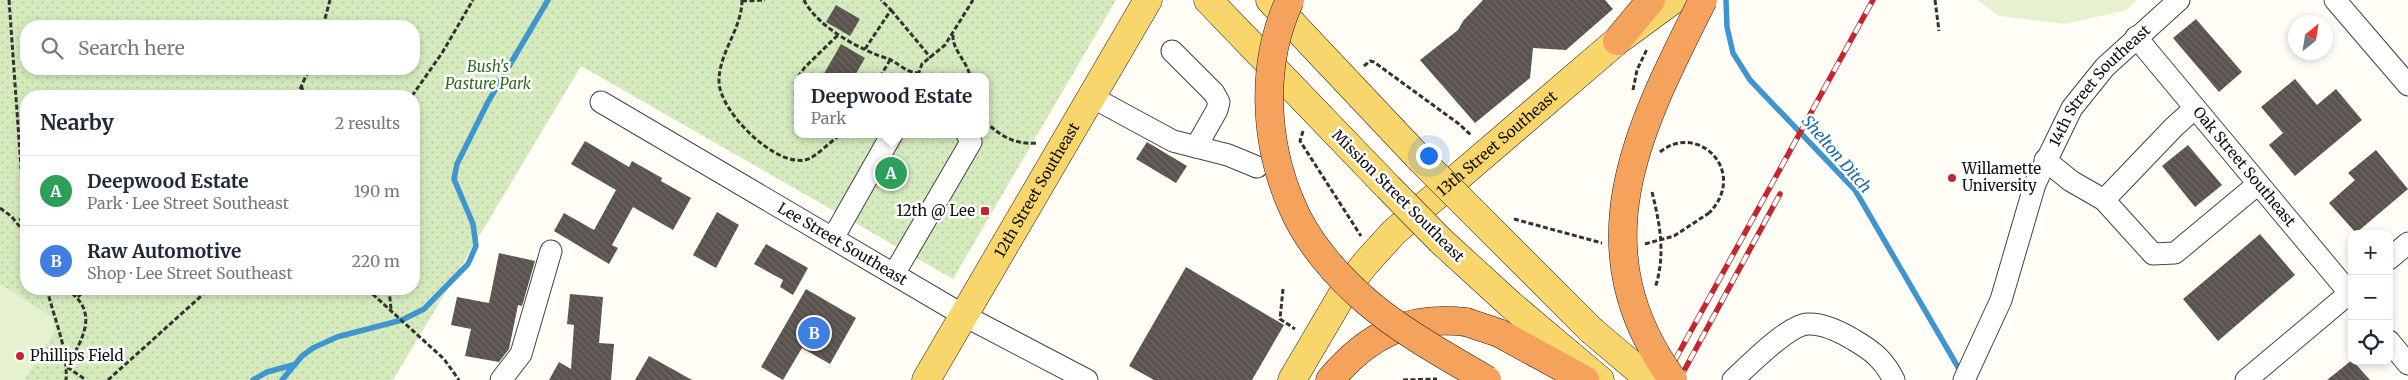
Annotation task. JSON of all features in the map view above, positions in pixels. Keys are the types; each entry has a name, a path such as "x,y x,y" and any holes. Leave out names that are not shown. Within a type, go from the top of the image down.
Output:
{"highway":[{"path":"1290,0 1275,47 1270,82 1269,114 1273,146 1292,207 1312,241 1335,271 1366,301 1391,320 1487,380"},
{"path":"1617,40 1651,0"},
{"path":"1673,380 1650,348 1637,318 1628,286 1622,228 1625,194 1638,144 1668,71 1702,0"},
{"path":"1330,380 1351,356 1377,336 1410,324 1449,320 1466,322 1499,332 1574,369"}],"main road":[{"name":"12th Street Southeast","path":"926,380 1090,96 1148,0"},
{"name":"Mission Street Southeast","path":"1208,0 1441,241 1511,304 1574,369 1600,380"},
{"path":"1270,0 1419,158 1591,330 1650,380"},
{"name":"13th Street Southeast","path":"1292,380 1345,290 1365,264 1394,232 1617,40 1673,0"}],"street":[{"name":"14th Street Southeast","path":"1964,380 2000,300 2029,202 2045,160 2072,108 2105,67 2179,0"},
{"path":"2335,0 2408,85"},
{"name":"Oak Street Southeast","path":"2136,37 2348,289"},
{"path":"1172,51 1214,94 1219,102 1217,110 1196,147"},
{"path":"1090,96 1173,141 1228,156 1257,167"},
{"name":"Lee Street Southeast","path":"601,102 964,316 1088,380"},
{"path":"2104,200 2174,127 2195,108"},
{"path":"833,238 890,138"},
{"path":"894,274 970,142 969,138"},
{"path":"2045,160 2071,180 2104,200 2153,254 2175,253 2258,184"},
{"path":"2393,256 2408,243"},
{"path":"501,380 522,354 551,251"},
{"path":"2246,380 2348,295"},
{"path":"1733,380 1770,346 1805,324 1814,324 1840,332 1872,350 1887,365 1894,380"},
{"path":"2393,346 2408,364"}],"path":[{"path":"8,0 20,157"},
{"path":"325,20 330,0"},
{"path":"416,90 442,53 473,0"},
{"path":"765,0 742,1 739,21 723,60 719,81 725,103 736,121 772,151 793,161 807,160 835,138"},
{"path":"804,0 815,16 839,34 878,58 890,60 914,73"},
{"path":"881,0 931,58"},
{"path":"918,73 922,64 931,58 953,35 973,0"},
{"path":"1935,0 1939,31"},
{"path":"865,49 891,10"},
{"path":"801,73 839,34"},
{"path":"953,35 952,42 969,68 970,73"},
{"path":"882,73 890,60"},
{"path":"1364,66 1370,61 1374,62 1459,124 1472,136"},
{"path":"300,90 307,75"},
{"path":"302,86 302,90"},
{"path":"989,124 1014,142 1035,144 1066,138"},
{"path":"1304,130 1300,141 1362,236"},
{"path":"1641,244 1674,236 1709,214 1720,201 1726,181 1718,161 1711,152 1699,146 1682,142 1662,150 1656,156"},
{"path":"0,208 20,226"},
{"path":"1507,215 1522,221 1610,244"},
{"path":"1283,289 1280,319 1298,331"},
{"path":"49,295 62,342 67,367 66,380"},
{"path":"67,367 83,337 86,322 84,307 74,295"},
{"path":"78,298 81,295"},
{"path":"108,380 202,295"},
{"path":"374,295 444,359 459,380"},
{"path":"390,295 391,309"},
{"path":"67,367 86,380"},
{"path":"1403,380 1441,379"}],"green space":[{"name":"Bush's Pasture Park","path":"0,0 1116,0 953,279 581,66 393,380 0,380"},
{"path":"1977,0 2137,0 2127,10 2065,24 1999,16"},
{"name":"Phillips Field","path":"0,284 52,317 55,331 24,380 0,380"}],"building":[{"path":"1483,0 1605,0 1613,9 1566,50 1533,48 1530,78 1475,123 1420,60 1458,30 1463,21"},
{"path":"836,5 860,19 850,36 826,22"},
{"path":"2196,19 2242,72 2219,92 2173,38"},
{"path":"841,44 865,58 856,73 824,73"},
{"path":"2295,79 2317,105 2336,89 2362,120 2295,176 2269,145 2283,133 2261,107"},
{"path":"585,141 629,167 632,161 662,178 661,181 691,198 673,230 633,207 612,245 618,248 609,264 554,231 564,213 594,230 616,190 571,164"},
{"path":"1147,142 1187,166 1176,183 1136,159"},
{"path":"2188,145 2222,185 2195,207 2162,166"},
{"path":"2376,150 2408,189 2360,230 2353,230 2329,203 2355,180 2348,173"},
{"path":"717,212 739,225 716,268 693,255"},
{"path":"2260,234 2295,275 2218,341 2183,299"},
{"path":"766,244 808,268 793,295 780,287 783,280 754,264"},
{"path":"499,253 535,261 522,306 518,305 509,349 499,362 465,356 471,329 451,325 457,297 489,303"},
{"path":"1186,267 1284,325 1252,380 1154,380 1129,366"},
{"path":"806,289 856,318 830,364 802,348 783,380 761,367"},
{"path":"570,294 603,297 599,343 614,344 611,380 549,380 559,362 571,369 574,325 567,324"},
{"path":"649,356 692,380 635,380"},
{"path":"2348,363 2348,365 2356,365 2370,380 2327,380"}],"waterway":[{"path":"282,380 302,356 313,348 337,337 402,320 424,309 468,264 476,246 473,224 454,179 457,164 488,102 548,0"},
{"name":"Shelton Ditch","path":"1726,0 1727,27 1733,53 1750,80 1855,190 1962,374"},
{"path":"253,380 267,372 293,365"}],"railway":[{"path":"1664,380 1873,0"},
{"path":"1679,380 1780,194"}],"place":[{"name":"Deepwood Estate","path":"891,173"},
{"name":"Willamette University","path":"1952,178"},
{"name":"12th @ Lee","path":"985,211"},
{"name":"Raw Automotive","path":"814,333"},
{"name":"Phillips Field","path":"20,356"}]}
